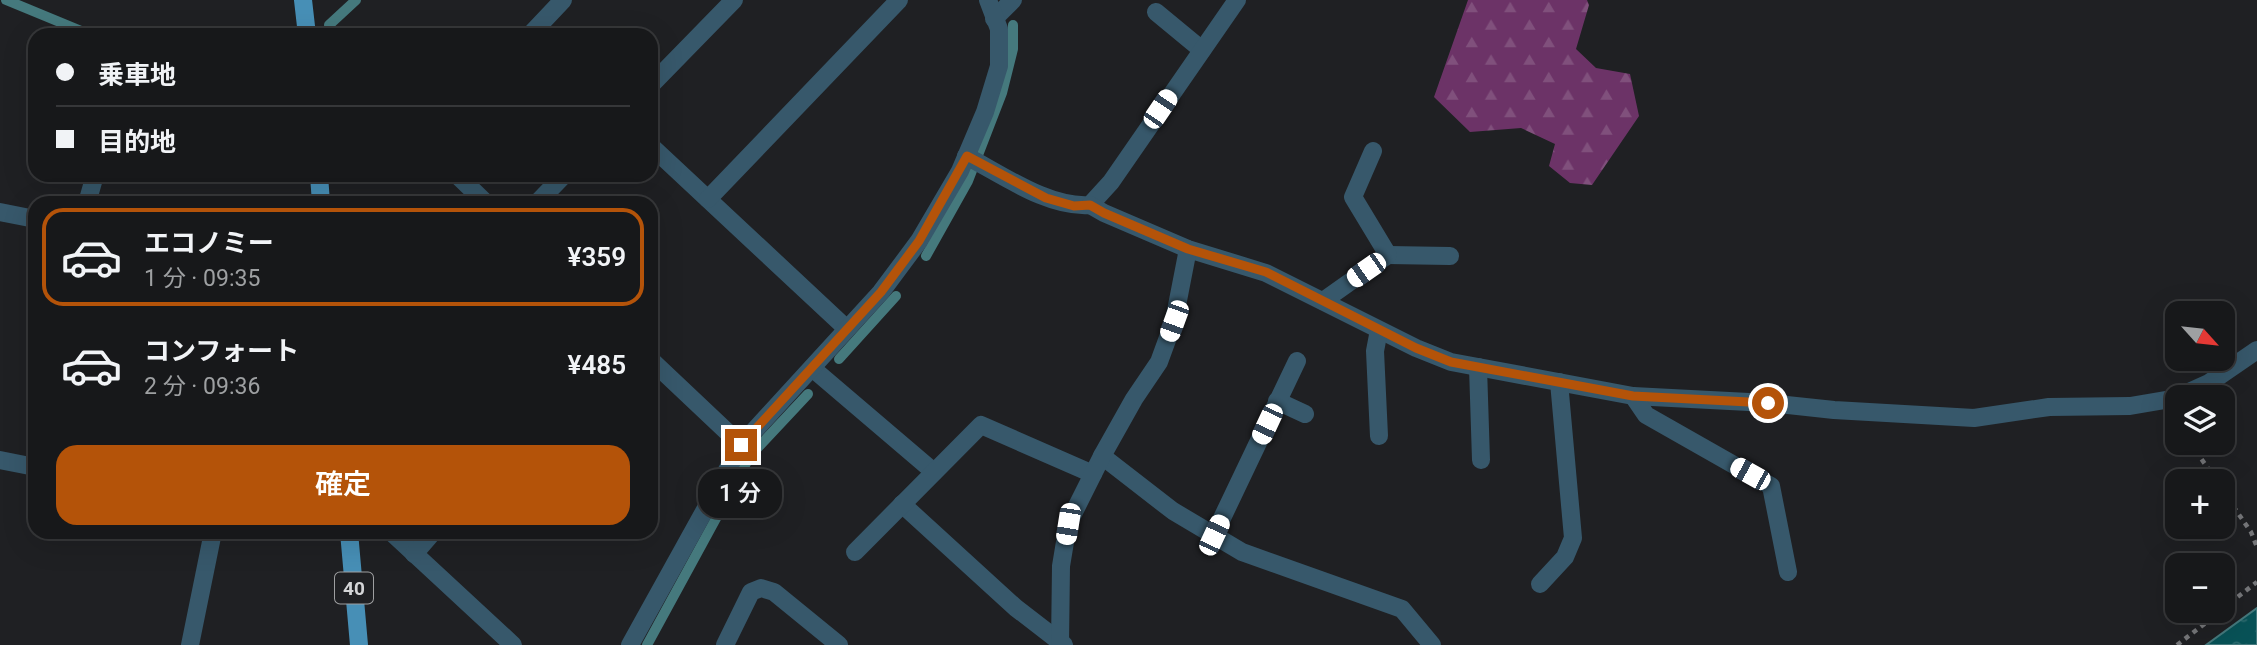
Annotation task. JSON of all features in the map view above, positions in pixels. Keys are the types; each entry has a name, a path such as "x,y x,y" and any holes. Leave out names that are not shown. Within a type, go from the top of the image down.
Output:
{"main road":[{"path":"303,0 307,28"},
{"name":"40","path":"350,539 359,645"}],"street":[{"path":"537,28 563,0"},
{"path":"658,78 734,0"},
{"path":"708,199 899,0"},
{"path":"630,645 741,445 881,292 919,241 967,156 985,112 999,66 999,29 988,0"},
{"path":"994,19 1013,0"},
{"path":"1090,205 1111,182 1237,0"},
{"path":"1156,12 1202,50"},
{"path":"1373,150 1353,197 1388,255"},
{"path":"658,152 847,329"},
{"path":"967,156 1046,198 1074,206 1090,205 1188,249 1266,272 1379,330 1451,362 1633,396 1975,418 2049,407 2130,406 2165,399"},
{"path":"464,182 479,196"},
{"path":"544,196 557,182"},
{"path":"0,212 28,218"},
{"path":"1061,644 1061,566 1068,524 1134,399 1159,362 1174,321 1188,249"},
{"path":"1323,301 1388,255 1450,256"},
{"path":"1379,330 1375,351 1379,436"},
{"path":"2205,385 2257,349"},
{"path":"1214,535 1297,361"},
{"path":"658,367 741,445"},
{"path":"1478,367 1481,460"},
{"path":"812,368 934,472"},
{"path":"1541,584 1565,557 1573,538 1559,382"},
{"path":"1633,396 1646,415 1771,486 1788,572"},
{"path":"1277,401 1305,414"},
{"path":"855,552 981,425 1093,474"},
{"path":"1102,456 1173,511 1242,552 1402,609 1432,645"},
{"path":"0,460 28,466"},
{"path":"902,504 1016,608 1061,644"},
{"path":"190,645 212,539"},
{"path":"398,539 513,645"},
{"path":"414,554 427,539"},
{"path":"725,645 751,592 761,587 774,592 839,645"},
{"path":"487,645 495,628"}],"path":[{"path":"2235,509 2251,532 2257,547"},
{"path":"2235,600 2257,582"},
{"path":"2177,645 2205,623"}],"green space":[{"path":"1468,0 1587,0 1589,5 1576,49 1596,68 1630,74 1639,116 1592,185 1570,183 1549,166 1555,144 1521,128 1470,132 1434,97"}],"water":[{"path":"2257,608 2257,645 2206,645"}],"waterway":[{"path":"6,0 74,28"},
{"path":"329,25 356,0"},
{"path":"926,256 968,181 1002,93 1013,49 1013,25"},
{"path":"839,359 896,296"},
{"path":"647,645 750,456 808,394"}],"route":[{"path":"741,445 881,292 919,241 967,156 1046,198 1074,206 1090,205 1188,249 1266,272 1416,348 1451,362 1633,396 1768,403"}]}
